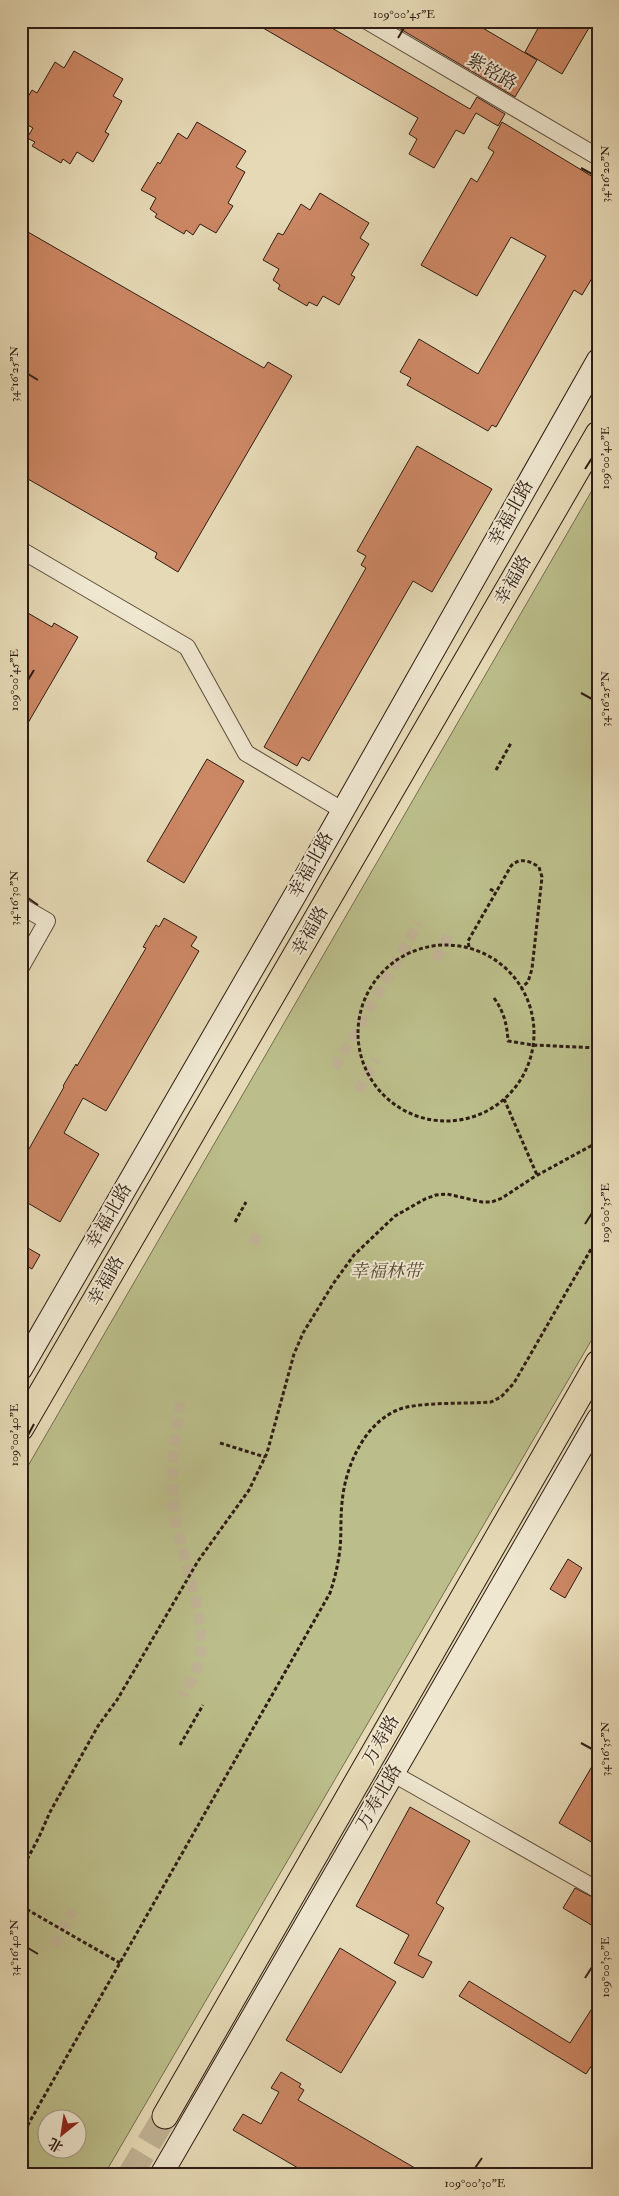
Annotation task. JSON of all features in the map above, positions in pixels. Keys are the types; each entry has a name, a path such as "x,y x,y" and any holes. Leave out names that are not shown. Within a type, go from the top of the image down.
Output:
{"main road":[{"name":"幸福北路","path":"21,1369 598,360"},
{"name":"幸福路","path":"21,1428 598,434"},
{"name":"万寿路","path":"165,2116 598,1363"},
{"name":"万寿北路","path":"161,2175 598,1419"}],"street":[{"name":"紫铭路","path":"367,21 598,157"},
{"path":"21,550 187,647 246,753 342,810"},
{"path":"21,906 47,921 21,967"},
{"path":"392,1773 598,1890"}],"path":[{"path":"496,770 511,743"},
{"path":"469,947 468,941 511,866 516,861 532,862 539,868 542,877 532,969 528,982 521,988"},
{"path":"490,888 496,892"},
{"path":"441,944 469,947 494,959 517,980 521,988 531,1007 535,1037 528,1067 512,1093 488,1111 459,1121 428,1120 400,1109 378,1091 364,1067 357,1039 359,1011 370,985 389,964 413,950 441,944"},
{"path":"494,998 504,1014 508,1041 533,1045 598,1048"},
{"path":"504,1098 537,1175"},
{"path":"21,1871 50,1812 98,1726 117,1700 198,1561 249,1490 265,1457 294,1354 303,1333 328,1291 354,1255 395,1216 425,1199 447,1194 482,1202 492,1202 598,1142"},
{"path":"234,1222 246,1202"},
{"path":"21,2137 330,1593 339,1556 344,1486 354,1460 369,1432 378,1421 392,1412 407,1407 491,1402 501,1398 514,1383 598,1237"},
{"path":"220,1442 265,1457"},
{"path":"117,1700 120,1705"},
{"path":"180,1744 203,1705"},
{"path":"21,1906 120,1963"}],"green space":[{"name":"幸福林带","path":"598,480 598,1329 104,2175 21,2175 21,1478"}],"building":[{"path":"251,21 320,21 470,109 477,97 505,114 498,126 476,113 464,134 456,130 434,168 409,154 417,139 409,134 418,118"},
{"path":"387,21 471,21 537,60 515,97"},
{"path":"542,21 593,21 562,74 525,52"},
{"path":"74,51 123,79 113,96 122,101 105,132 109,134 93,162 77,152 70,164 63,159 61,163 32,146 35,142 27,138 33,128 21,121 21,109 32,90 37,93 55,62 64,68"},
{"path":"197,122 246,151 236,167 245,172 228,203 233,206 216,233 200,224 193,235 186,230 184,234 155,217 157,214 150,209 156,198 141,190 158,162 160,164 178,133 187,139"},
{"path":"502,122 598,180 598,268 582,295 574,290 496,427 492,425 488,431 407,385 411,378 400,372 419,339 478,374 546,256 511,237 477,296 421,265 471,178 477,182 494,152 488,148"},
{"path":"320,193 369,223 360,238 369,244 351,275 355,277 339,305 323,296 317,306 309,302 307,306 278,289 280,285 273,280 279,269 263,260 278,233 283,235 301,204 310,210"},
{"path":"21,228 264,368 268,362 292,376 178,572 155,558 157,553 21,475"},
{"path":"417,446 492,489 432,592 413,581 309,761 302,757 297,766 264,747 366,568 361,565 366,556 357,551"},
{"path":"21,609 52,627 54,623 78,637 21,735"},
{"path":"207,759 244,781 184,883 147,861"},
{"path":"164,918 197,937 191,946 199,951 106,1111 83,1098 64,1133 99,1154 60,1222 21,1199 21,1163 63,1086 76,1064 77,1066 146,948 143,947 156,925 159,927"},
{"path":"21,1244 40,1255 32,1269 21,1263"},
{"path":"568,1559 582,1568 565,1598 550,1589"},
{"path":"598,1756 598,1846 559,1823"},
{"path":"410,1807 470,1841 436,1903 444,1908 418,1955 432,1962 423,1978 394,1963 409,1935 356,1906"},
{"path":"575,1888 598,1900 598,1929 563,1908"},
{"path":"340,1948 396,1982 341,2073 286,2040"},
{"path":"469,1981 570,2043 598,1999 598,2056 586,2074 459,1996"},
{"path":"281,2072 301,2084 299,2087 304,2090 298,2100 427,2175 310,2175 233,2130 243,2114 261,2124 279,2092 271,2088"}],"tunnel":[{"path":"335,1068 419,923"},
{"path":"436,960 451,930"},
{"path":"358,1091 376,1059"},
{"path":"253,1244 257,1234"},
{"path":"180,1402 173,1461 173,1497 175,1516 194,1593 201,1632 201,1657 192,1680 182,1696"},
{"path":"54,1946 73,1910"},
{"path":"130,2175 165,2116"}]}
